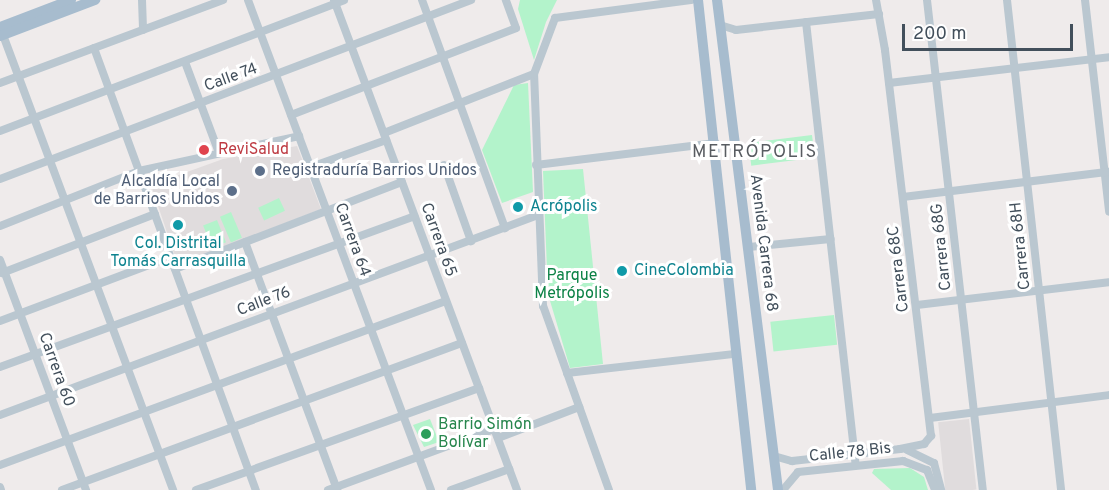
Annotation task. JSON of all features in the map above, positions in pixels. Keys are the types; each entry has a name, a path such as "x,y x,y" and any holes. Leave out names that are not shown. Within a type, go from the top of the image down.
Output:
{"main road":[{"path":"1,32 70,0"},
{"path":"1,32 94,0"},
{"path":"698,0 716,143 735,354 751,490"},
{"name":"Avenida Carrera 68","path":"717,0 778,490"}],"street":[{"path":"142,0 143,30"},
{"path":"0,83 223,0"},
{"name":"Carrera 64","path":"248,0 431,490"},
{"path":"0,131 344,0"},
{"path":"422,0 506,228"},
{"name":"Calle 74","path":"0,179 471,0"},
{"path":"291,115 516,28 506,0"},
{"path":"609,490 543,306 534,74 555,18 691,0"},
{"name":"Carrera 68C","path":"876,0 889,83 930,418 928,441 900,449"},
{"name":"Carrera 68G","path":"927,0 983,490"},
{"name":"Carrera 68H","path":"1007,0 1061,490"},
{"path":"1085,0 1107,172 1109,212"},
{"name":"Carrera 65","path":"335,2 517,490"},
{"path":"720,25 736,30 879,14"},
{"path":"806,22 856,465"},
{"path":"1,32 173,490"},
{"path":"94,48 256,490"},
{"path":"889,83 1109,57"},
{"path":"185,62 219,153"},
{"path":"311,167 534,74"},
{"path":"0,226 139,171 299,136"},
{"path":"536,165 716,143"},
{"path":"444,165 471,241"},
{"path":"903,197 1107,172"},
{"path":"175,270 402,182"},
{"path":"2,273 155,214"},
{"name":"Calle 76","path":"0,415 538,215"},
{"path":"0,367 414,216"},
{"path":"749,247 831,239"},
{"path":"245,242 321,445 334,489 494,429"},
{"path":"0,321 170,257"},
{"name":"Carrera 60","path":"0,260 2,273 20,314 84,486"},
{"path":"916,305 1109,282"},
{"path":"0,465 446,301"},
{"path":"62,490 84,486 159,454 462,343"},
{"path":"567,373 735,354"},
{"path":"196,490 478,388"},
{"path":"930,418 1109,395"},
{"path":"498,438 579,407"},
{"path":"900,449 934,463 941,490"},
{"name":"Calle 78 Bis","path":"774,456 789,461 900,449"},
{"name":"Calle 78 Bis","path":"783,490 798,472 903,461 927,470 935,490"},
{"path":"451,490 509,469"}],"shaded area":[{"path":"297,146 321,209 178,265 151,185 223,159"},
{"path":"969,419 976,490 945,490 938,422"}],"green space":[{"path":"520,0 557,0 546,22 534,60 518,9"},
{"path":"528,83 533,192 502,203 482,150 514,85"},
{"path":"812,135 815,158 751,166 748,143"},
{"name":"Parque Metrópolis","path":"583,169 603,364 570,368 548,294 543,171"},
{"path":"279,198 285,211 264,220 258,208"},
{"path":"231,212 242,238 231,242 220,217"},
{"path":"217,220 226,242 212,248 203,226"},
{"path":"834,315 837,345 773,352 770,322"},
{"name":"Barrio Simón Bolívar","path":"430,419 439,442 424,447 413,425"},
{"path":"910,468 924,477 928,490 891,490 872,473 874,469"}],"place":[{"name":"ReviSalud","path":"204,150"},
{"name":"Registraduría Barrios Unidos","path":"260,171"},
{"name":"Alcaldía Local de Barrios Unidos","path":"232,191"},
{"name":"Acrópolis","path":"518,207"},
{"name":"Col. Distrital Tomás Carrasquilla","path":"178,225"},
{"name":"CineColombia","path":"622,271"},
{"name":"Barrio Simón Bolívar","path":"426,434"}],"district":[{"name":"METRÓPOLIS","path":"755,153"}]}
